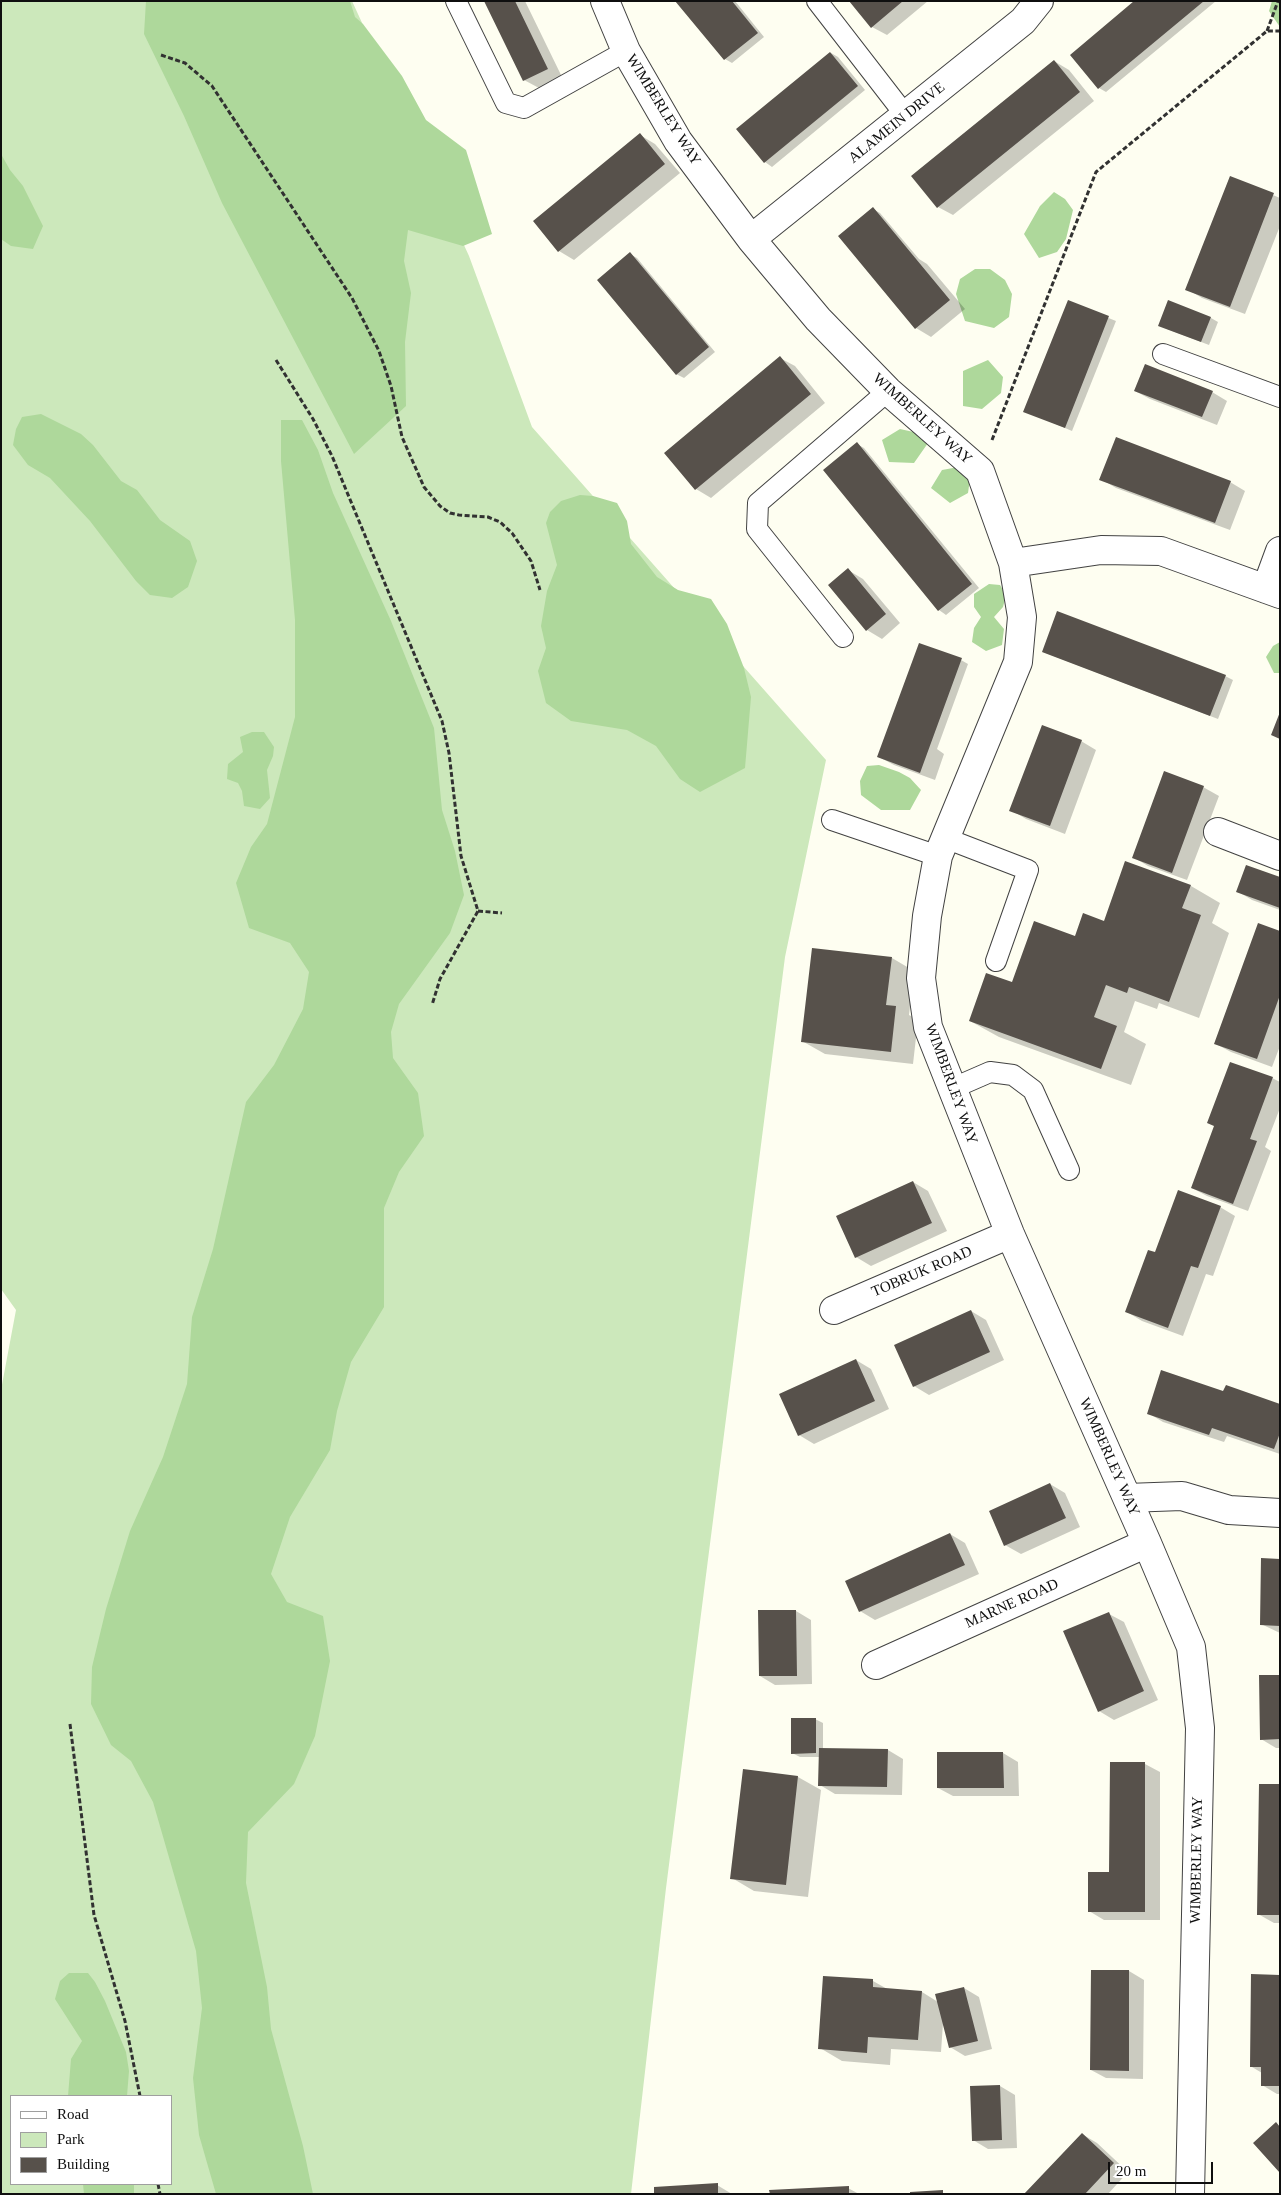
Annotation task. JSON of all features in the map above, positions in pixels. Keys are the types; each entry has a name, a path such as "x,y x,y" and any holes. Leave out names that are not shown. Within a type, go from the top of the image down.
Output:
{"street":[{"name":"WIMBERLEY WAY","path":"605,1 626,51 678,141 751,239 818,319 888,391 980,471 1013,563 1022,617 1018,662 941,847 927,916 921,978 928,1027 951,1089 1010,1234 1147,1542 1191,1647 1200,1728 1190,2194"},
{"name":"ALAMEIN DRIVE","path":"751,239 1023,20 1039,1"},
{"path":"1013,563 1101,550 1162,551 1273,592 1280,552"},
{"path":"1218,832 1280,856"},
{"name":"TOBRUK ROAD","path":"834,1310 1010,1234"},
{"path":"1127,1498 1182,1496 1229,1510 1280,1513"},
{"name":"MARNE ROAD","path":"876,1665 1147,1542"}],"lane":[{"path":"456,1 506,103 524,108 626,51"},
{"path":"817,1 906,116"},
{"path":"1163,354 1280,396"},
{"path":"843,637 757,529 758,503 888,391"},
{"path":"832,820 1028,870 996,961"},
{"path":"951,1089 990,1072 1013,1075 1033,1090 1069,1170"}],"path":[{"path":"980,471 1096,172 1267,31 1278,1"},
{"path":"1267,31 1280,31"},
{"path":"161,55 185,63 212,86 352,298 379,351 391,386 402,437 424,487 440,506 450,513 488,517 500,522 512,533 531,561 540,590"},
{"path":"276,360 332,456 442,721 449,754 461,856 478,911 440,979 432,1005"},
{"path":"478,911 502,913"},
{"path":"70,1724 94,1915 125,2021 140,2095"}],"green space":[{"path":"1,1 352,1 469,256 532,427 826,760 785,957 666,1888 631,2194 1,2194 1,1390 16,1310 1,1289"},
{"path":"146,1 350,1 355,17 363,24 402,76 426,120 466,150 492,234 463,246 408,230 404,261 411,293 405,342 406,406 354,454 222,203 184,116 144,34"},
{"path":"1272,1 1280,1 1280,27 1269,11"},
{"path":"1,154 10,170 23,186 43,226 33,249 11,246 1,239"},
{"path":"1054,192 1065,199 1073,210 1066,239 1057,252 1039,258 1024,234 1040,206"},
{"path":"975,269 990,269 1005,280 1012,294 1009,317 994,328 965,321 956,294 960,279"},
{"path":"988,360 1003,377 1001,393 982,409 963,406 963,371"},
{"path":"41,414 81,434 93,445 121,481 137,490 160,520 190,541 197,561 188,587 172,598 150,595 136,581 90,521 50,478 28,465 13,445 16,429 22,417"},
{"path":"281,420 302,420 318,450 333,493 391,621 434,728 442,810 455,851 464,895 450,933 399,1004 391,1032 393,1058 418,1093 424,1136 399,1172 384,1208 384,1307 351,1362 337,1411 330,1450 290,1517 271,1574 287,1602 323,1616 330,1661 315,1736 294,1784 248,1832 246,1883 267,1987 271,2029 303,2146 313,2194 216,2194 199,2135 193,2078 202,2008 196,1951 153,1802 131,1761 111,1745 91,1704 92,1667 106,1609 130,1531 163,1457 187,1384 192,1317 213,1249 246,1102 274,1065 303,1009 309,972 290,943 249,928 236,883 251,847 267,824 295,717 295,620 281,461"},
{"path":"900,429 918,433 928,443 914,463 889,462 882,440"},
{"path":"964,466 970,479 968,493 950,503 931,488 942,470"},
{"path":"580,495 593,496 617,503 627,521 631,544 657,577 678,590 711,599 727,624 744,668 751,697 745,768 700,792 680,779 656,746 627,730 571,721 546,703 538,671 546,648 541,626 547,591 557,565 546,523 550,512 561,501"},
{"path":"989,584 1000,585 1006,595 1003,607 994,617 1004,629 1002,645 986,651 972,642 974,628 981,617 974,607 974,594"},
{"path":"1280,642 1280,673 1274,673 1266,657 1273,646"},
{"path":"252,732 264,732 274,747 273,756 267,770 270,798 260,809 244,806 242,791 238,783 227,779 228,764 243,752 240,737"},
{"path":"879,765 910,778 921,790 910,810 881,810 861,795 860,781 867,766"},
{"path":"69,1973 88,1973 95,1982 126,2052 129,2071 127,2095 68,2095 71,2059 82,2041 55,1999 60,1981"},
{"path":"83,2185 134,2185 134,2194 84,2194"}],"building":[{"path":"484,1 515,1 548,69 523,81"},
{"path":"675,1 732,1 758,33 724,60"},
{"path":"849,1 903,1 871,28"},
{"path":"1134,1 1204,1 1098,89 1070,55"},
{"path":"830,52 858,86 764,163 736,129"},
{"path":"1054,60 1080,92 937,208 911,176"},
{"path":"640,133 665,164 558,252 533,221"},
{"path":"1230,176 1274,193 1230,307 1185,290"},
{"path":"873,207 950,300 915,329 838,236"},
{"path":"630,252 709,347 676,375 597,280"},
{"path":"1068,300 1109,316 1065,428 1023,412"},
{"path":"1168,300 1211,317 1201,342 1158,326"},
{"path":"780,356 811,394 695,490 664,453"},
{"path":"1145,364 1213,391 1202,417 1134,391"},
{"path":"1116,437 1231,481 1215,523 1099,480"},
{"path":"857,442 972,584 938,611 823,470"},
{"path":"848,568 886,614 866,631 828,585"},
{"path":"1057,611 1226,675 1210,716 1042,652"},
{"path":"919,643 962,658 920,773 877,757"},
{"path":"1280,712 1280,739 1271,735"},
{"path":"1042,725 1082,740 1050,826 1009,811"},
{"path":"1164,771 1204,786 1172,873 1132,858"},
{"path":"1125,861 1191,885 1182,908 1201,915 1169,1002 1129,987 1127,993 1106,985 1094,1017 1117,1026 1101,1069 969,1021 986,973 1012,982 1034,921 1075,936 1083,913 1104,921"},
{"path":"1246,865 1280,877 1280,908 1236,892"},
{"path":"1258,923 1280,931 1280,995 1257,1059 1214,1044"},
{"path":"812,948 892,957 886,1005 896,1006 891,1052 801,1042"},
{"path":"1230,1062 1273,1077 1250,1139 1257,1141 1233,1204 1191,1188 1214,1126 1207,1123"},
{"path":"913,1181 932,1223 855,1258 836,1216"},
{"path":"1178,1190 1221,1206 1198,1268 1191,1266 1168,1328 1125,1312 1148,1250 1155,1252"},
{"path":"971,1310 990,1352 913,1387 894,1345"},
{"path":"856,1359 875,1401 798,1436 779,1394"},
{"path":"1161,1370 1223,1391 1226,1385 1280,1404 1280,1433 1274,1449 1212,1428 1209,1435 1147,1414"},
{"path":"1050,1483 1066,1518 1004,1546 989,1511"},
{"path":"950,1533 965,1565 859,1612 845,1581"},
{"path":"1261,1558 1280,1559 1280,1626 1260,1625"},
{"path":"758,1610 796,1610 797,1676 759,1676"},
{"path":"1109,1612 1144,1691 1098,1712 1063,1631"},
{"path":"1259,1675 1280,1675 1280,1739 1260,1740"},
{"path":"791,1718 816,1718 816,1753 791,1754"},
{"path":"819,1748 888,1749 887,1787 818,1786"},
{"path":"937,1752 1003,1752 1004,1788 937,1788"},
{"path":"1110,1762 1145,1762 1145,1912 1088,1912 1088,1872 1109,1872"},
{"path":"743,1769 798,1776 786,1885 730,1879"},
{"path":"1259,1784 1280,1784 1280,1915 1257,1915"},
{"path":"1091,1970 1129,1970 1129,2071 1090,2070"},
{"path":"1251,1974 1280,1975 1280,2086 1261,2086 1261,2067 1250,2067"},
{"path":"823,1976 873,1979 873,1987 922,1991 918,2040 868,2037 867,2053 818,2049"},
{"path":"964,1987 978,2041 949,2048 935,1994"},
{"path":"1000,2085 1002,2140 972,2141 970,2086"},
{"path":"1276,2122 1280,2127 1280,2173 1253,2143"},
{"path":"1082,2133 1114,2163 1085,2194 1024,2194"},
{"path":"718,2183 718,2194 654,2194 654,2187"},
{"path":"849,2186 849,2194 770,2194 769,2190"},
{"path":"943,2190 943,2194 910,2194 910,2192"}]}
